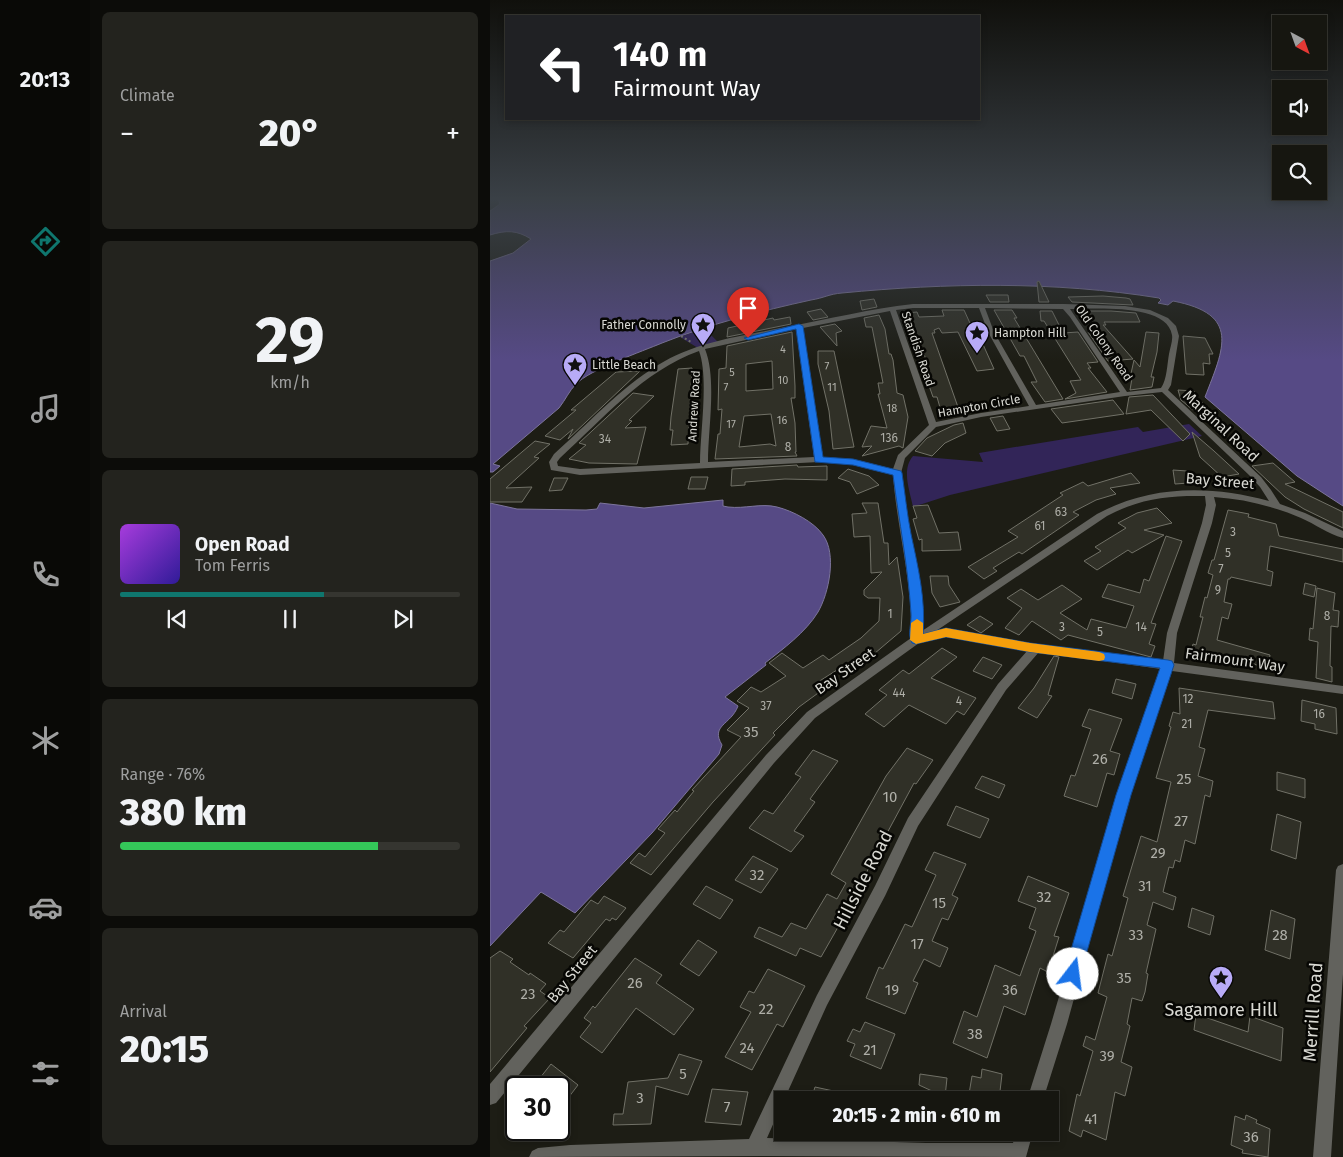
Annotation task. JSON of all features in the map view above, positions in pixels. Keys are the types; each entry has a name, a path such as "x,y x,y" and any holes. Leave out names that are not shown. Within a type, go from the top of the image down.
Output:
{"street":[{"path":"916,640 918,619 914,576 897,473 853,462 819,460 580,472 554,468 553,462 643,379 674,359 702,350 799,326 862,312 892,308 913,306 1064,306 1133,308 1160,316 1172,324 1176,336 1167,385 1164,390"},
{"path":"981,306 991,332 1034,408"},
{"name":"Old Colony Road","path":"1064,306 1073,316 1125,394"},
{"name":"Standish Road","path":"892,308 933,425"},
{"path":"799,326 819,460"},
{"name":"Andrew Road","path":"702,350 706,354 708,377 703,446 704,465"},
{"name":"Hampton Circle","path":"897,473 901,457 933,425 981,415 1164,390"},
{"name":"Marginal Road","path":"1164,390 1184,412 1257,478 1271,493 1276,506"},
{"name":"Bay Street","path":"490,1097 690,854 770,759 805,721 916,640 1093,521 1118,507 1150,497 1186,493 1238,497 1276,506 1300,514 1343,535"},
{"path":"1038,1091 1059,1024 1124,795 1168,665 1172,633 1207,523 1211,505 1209,495"},
{"name":"Fairmount Way","path":"916,640 946,632 1036,648 1343,690"},
{"name":"Hillside Road","path":"754,1147 822,1000 880,891 913,822 1002,687 1036,648"},
{"name":"Merrill Road","path":"1322,1157 1343,870"},
{"path":"538,1157 570,1154 667,1152 754,1147 1018,1154 1022,1141"}],"path":[{"path":"681,336 685,338"}],"shaded area":[{"path":"513,253 1343,253 1343,506 1297,476 1205,397 1218,363 1222,336 1218,324 1209,315 1195,307 1173,301 1168,305 1158,303 1161,300 1159,298 1119,292 1040,286 921,287 837,294 755,313 698,330 617,361 583,379 574,387 559,408 493,464 500,466 493,472 490,472 490,261"},
{"path":"704,328 718,342 698,348 680,337"},
{"path":"1189,424 1202,436 950,495 913,507 907,474 909,462 913,456 983,462 979,453 1138,427 1143,432"},
{"path":"723,500 723,506 728,507 771,506 783,509 803,518 819,530 830,552 830,574 825,595 818,612 794,640 725,697 738,706 718,733 722,745 719,754 652,833 575,913 541,892 490,946 490,503 517,509 586,510 597,509 600,503 644,508"}],"building":[{"path":"1039,281 1049,302 1039,302 1037,282"},
{"path":"986,295 1008,295 1009,302 990,302"},
{"path":"1103,296 1130,299 1133,305 1072,302 1068,297"},
{"path":"874,299 877,307 862,310 860,301"},
{"path":"821,309 828,317 813,320 807,312"},
{"path":"942,310 964,310 974,332 977,331 994,369 977,371 958,332 942,333 939,328 934,330 935,333 932,333 959,410 941,411 937,397 933,397 926,377 929,377 926,366 928,366 920,342 915,342 906,313 917,312 919,317 944,316"},
{"path":"994,310 1012,310 1017,318 1014,318 1063,399 1045,402 1031,382 1037,382 1024,356 1020,356"},
{"path":"1040,311 1052,311 1063,333 1078,332 1098,362 1087,363 1091,368 1088,368 1107,392 1065,399 1076,393 1070,381 1081,380 1044,321 1041,321"},
{"path":"1078,311 1136,313 1140,322 1104,322 1106,325 1103,325 1133,359 1108,361 1088,332 1094,331"},
{"path":"879,315 885,329 889,354 891,354 893,360 897,393 903,395 908,417 903,448 899,446 862,456 872,446 862,447 871,426 887,428 878,394 880,394 878,383 883,383 872,327 866,327 864,318"},
{"path":"790,317 791,324 727,337 728,328 773,318 774,320"},
{"path":"835,324 842,331 836,333 837,346 820,327"},
{"path":"792,332 795,398 791,398 795,423 795,452 797,456 715,459 722,409 718,410 719,369 726,368 727,346","holes":["772,361 773,389 746,391 746,364","771,414 776,446 770,444 739,447 744,416"]},
{"path":"1146,332 1159,333 1151,377 1154,377 1152,387 1130,390 1132,378 1130,378 1134,360 1140,367"},
{"path":"1183,336 1205,338 1213,354 1209,354 1210,364 1203,363 1204,375 1186,374"},
{"path":"818,351 834,351 854,447 833,449 829,411 818,364"},
{"path":"692,368 688,444 671,445 673,430 670,430 671,417 678,369"},
{"path":"640,371 568,439 573,429 560,440 545,436 576,410 571,410 616,372"},
{"path":"1178,390 1194,391 1208,408 1193,410 1181,400"},
{"path":"633,393 654,396 629,420 632,421 625,428 646,427 637,464 589,463 569,459 586,445 579,443"},
{"path":"1153,395 1190,434 1183,441 1151,410 1126,414 1129,397"},
{"path":"1113,400 1124,414 1062,423 1051,409"},
{"path":"1003,416 1010,429 997,431 990,418"},
{"path":"963,423 966,433 945,443 932,456 915,451 927,438 954,425"},
{"path":"1192,432 1239,474 1222,477 1200,457"},
{"path":"535,441 550,444 534,457 539,458 506,488 532,487 522,502 490,502 490,479"},
{"path":"1273,463 1295,482 1285,484 1343,512 1343,528 1304,509 1285,497 1252,466"},
{"path":"797,465 798,467 827,466 827,480 785,479 745,482 745,485 731,486 732,469"},
{"path":"848,469 869,476 879,485 857,494 850,482 838,478"},
{"path":"1173,470 1187,471 1189,483 1175,484"},
{"path":"1131,473 1140,483 1110,488 1116,494 1096,500 1073,512 1079,515 1022,554 1019,552 993,568 997,571 984,579 968,567 1018,537 1008,531 1063,495 1060,493 1083,482 1088,486"},
{"path":"691,477 708,477 705,489 688,489"},
{"path":"554,478 568,478 562,490 549,491"},
{"path":"862,503 878,503 884,543 888,543 889,565 897,557 903,597 901,631 861,665 858,663 853,666 848,663 818,682 825,688 799,707 773,733 775,735 713,802 651,875 630,863 639,853 645,857 665,833 658,829 675,810 677,812 694,791 692,790 741,737 727,730 749,708 737,701 751,687 761,692 786,676 769,663 782,653 803,668 823,655 829,660 861,638 879,621 880,598 868,598 864,595 864,590 882,572 871,573 870,536 854,537 852,514 867,513"},
{"path":"928,505 939,533 958,532 961,550 922,551 922,539 919,540 913,519 917,518 913,506"},
{"path":"1157,508 1172,523 1144,530 1164,535 1132,553 1128,550 1097,570 1084,561 1101,551 1095,547 1126,528 1118,523 1137,513"},
{"path":"1228,510 1249,514 1248,517 1276,524 1279,536 1343,549 1343,562 1270,546 1267,570 1273,572 1271,586 1231,577 1228,579 1224,602 1232,604 1228,619 1222,617 1217,640 1270,655 1268,668 1213,653 1211,662 1190,656 1193,644 1196,645 1203,617 1200,617 1213,575 1208,573 1212,560 1214,560"},
{"path":"1166,536 1182,541 1151,623 1156,624 1149,644 1155,646 1151,657 1068,635 1061,640 1032,621 1019,635 1005,628 1022,608 1007,598 1021,589 1038,600 1062,585 1082,599 1060,613 1087,630 1091,619 1126,628 1134,606 1102,597 1108,584 1140,593 1144,579 1149,581"},
{"path":"930,576 948,576 949,585 960,602 940,607 932,593"},
{"path":"1305,583 1316,586 1314,597 1303,594"},
{"path":"1317,588 1335,593 1333,610 1339,611 1338,627 1331,626 1330,666 1332,667 1332,682 1316,678 1318,642 1309,640 1310,628 1313,629"},
{"path":"980,616 993,624 981,633 967,625"},
{"path":"942,648 957,657 931,678 976,698 964,715 957,711 946,724 909,705 884,727 865,714 887,695 879,690 903,670 909,674"},
{"path":"1054,656 1059,657 1048,695 1052,696 1037,718 1018,708 1034,688"},
{"path":"983,657 1002,665 992,679 973,671"},
{"path":"1116,679 1136,684 1132,699 1112,693"},
{"path":"1179,688 1273,702 1275,719 1208,710 1199,747 1205,749 1198,776 1213,781 1210,797 1205,795 1195,844 1185,840 1180,862 1175,860 1173,868 1169,867 1163,892 1176,897 1173,910 1153,902 1147,925 1156,929 1146,973 1148,974 1145,992 1142,1001 1132,998 1127,1024 1130,1026 1121,1062 1132,1067 1125,1096 1115,1092 1106,1140 1083,1130 1081,1137 1069,1131 1077,1094 1080,1096 1093,1051 1083,1046 1086,1036 1095,1040 1107,997 1098,993 1108,954 1112,956 1128,898 1123,896 1141,836 1157,842 1171,782 1156,778 1171,727 1169,726 1173,712 1180,714"},
{"path":"1302,700 1336,708 1337,734 1315,729 1315,724 1301,721"},
{"path":"1089,709 1122,719 1110,751 1120,754 1114,775 1107,773 1097,807 1064,796 1071,775 1075,776 1091,729 1082,726"},
{"path":"907,748 933,760 916,784 914,783 854,899 821,957 800,948 796,956 754,937 759,927 782,937 791,923 806,929 827,894 837,899 846,883 831,874 886,776"},
{"path":"813,750 838,761 810,799 815,802 794,831 804,836 791,852 749,828 764,810 773,814 801,777 795,774"},
{"path":"1277,772 1305,779 1305,798 1277,790"},
{"path":"982,776 1005,785 999,798 975,788"},
{"path":"956,806 989,819 980,838 947,825"},
{"path":"1277,814 1301,822 1296,859 1271,850"},
{"path":"934,852 966,864 952,895 958,898 948,920 942,918 932,941 948,948 940,967 924,959 913,981 918,983 905,1014 866,998 879,967 883,969 905,924 912,927 936,875 925,870"},
{"path":"753,856 778,869 761,893 735,880"},
{"path":"1028,876 1069,893 1054,936 1059,937 1048,972 1040,968 1025,1015 1004,1006 987,1058 953,1043 964,1011 977,1017 995,965 1020,976 1036,931 1029,928 1036,908 1018,901"},
{"path":"706,886 733,900 720,919 693,904"},
{"path":"604,896 626,908 616,920 612,918 610,921 606,919 573,958 548,943 560,930 564,932 591,900 598,904"},
{"path":"1192,908 1214,916 1210,935 1188,927"},
{"path":"1271,910 1295,919 1290,959 1265,950"},
{"path":"698,940 717,952 699,976 680,964"},
{"path":"500,951 513,959 510,962 546,984 540,991 550,998 524,1026 527,1028 490,1072 490,958"},
{"path":"635,958 662,975 656,983 694,1009 674,1035 636,1008 602,1053 580,1037 591,1023 584,1018 593,1006 595,1008"},
{"path":"768,969 805,986 783,1027 777,1024 752,1070 725,1057 751,1012 740,1007 749,991 754,993"},
{"path":"1196,1014 1248,1032 1250,1016 1283,1028 1281,1061 1194,1030"},
{"path":"865,1022 895,1034 881,1069 850,1056 855,1044 847,1041 853,1029 860,1032"},
{"path":"679,1054 702,1061 688,1095 656,1086 651,1124 613,1125 614,1114 623,1114 628,1082 668,1078"},
{"path":"551,1064 566,1076 542,1076"},
{"path":"982,1069 1002,1074 1000,1091 970,1091 972,1076 981,1078"},
{"path":"920,1074 947,1078 946,1091 932,1091 919,1085"},
{"path":"570,1079 578,1085 570,1096"},
{"path":"815,1087 834,1091 814,1091"},
{"path":"712,1089 748,1092 741,1125 705,1122"},
{"path":"1246,1115 1257,1120 1256,1123 1270,1129 1268,1157 1242,1153 1243,1150 1231,1145 1235,1116 1245,1120"}],"slow traffic":[{"path":"917,623 916,640 946,632 1030,648 1099,657"}],"place":[{"name":"Father Connolly","path":"703,346"},
{"name":"Hampton Hill","path":"977,354"},
{"name":"Little Beach","path":"575,386"},
{"name":"Sagamore Hill","path":"1221,999"}],"route":[{"path":"748,338 799,326 819,460 853,462 897,473 914,576 918,619 916,640 946,632 1030,648 1168,665 1124,795 1073,974"}]}
